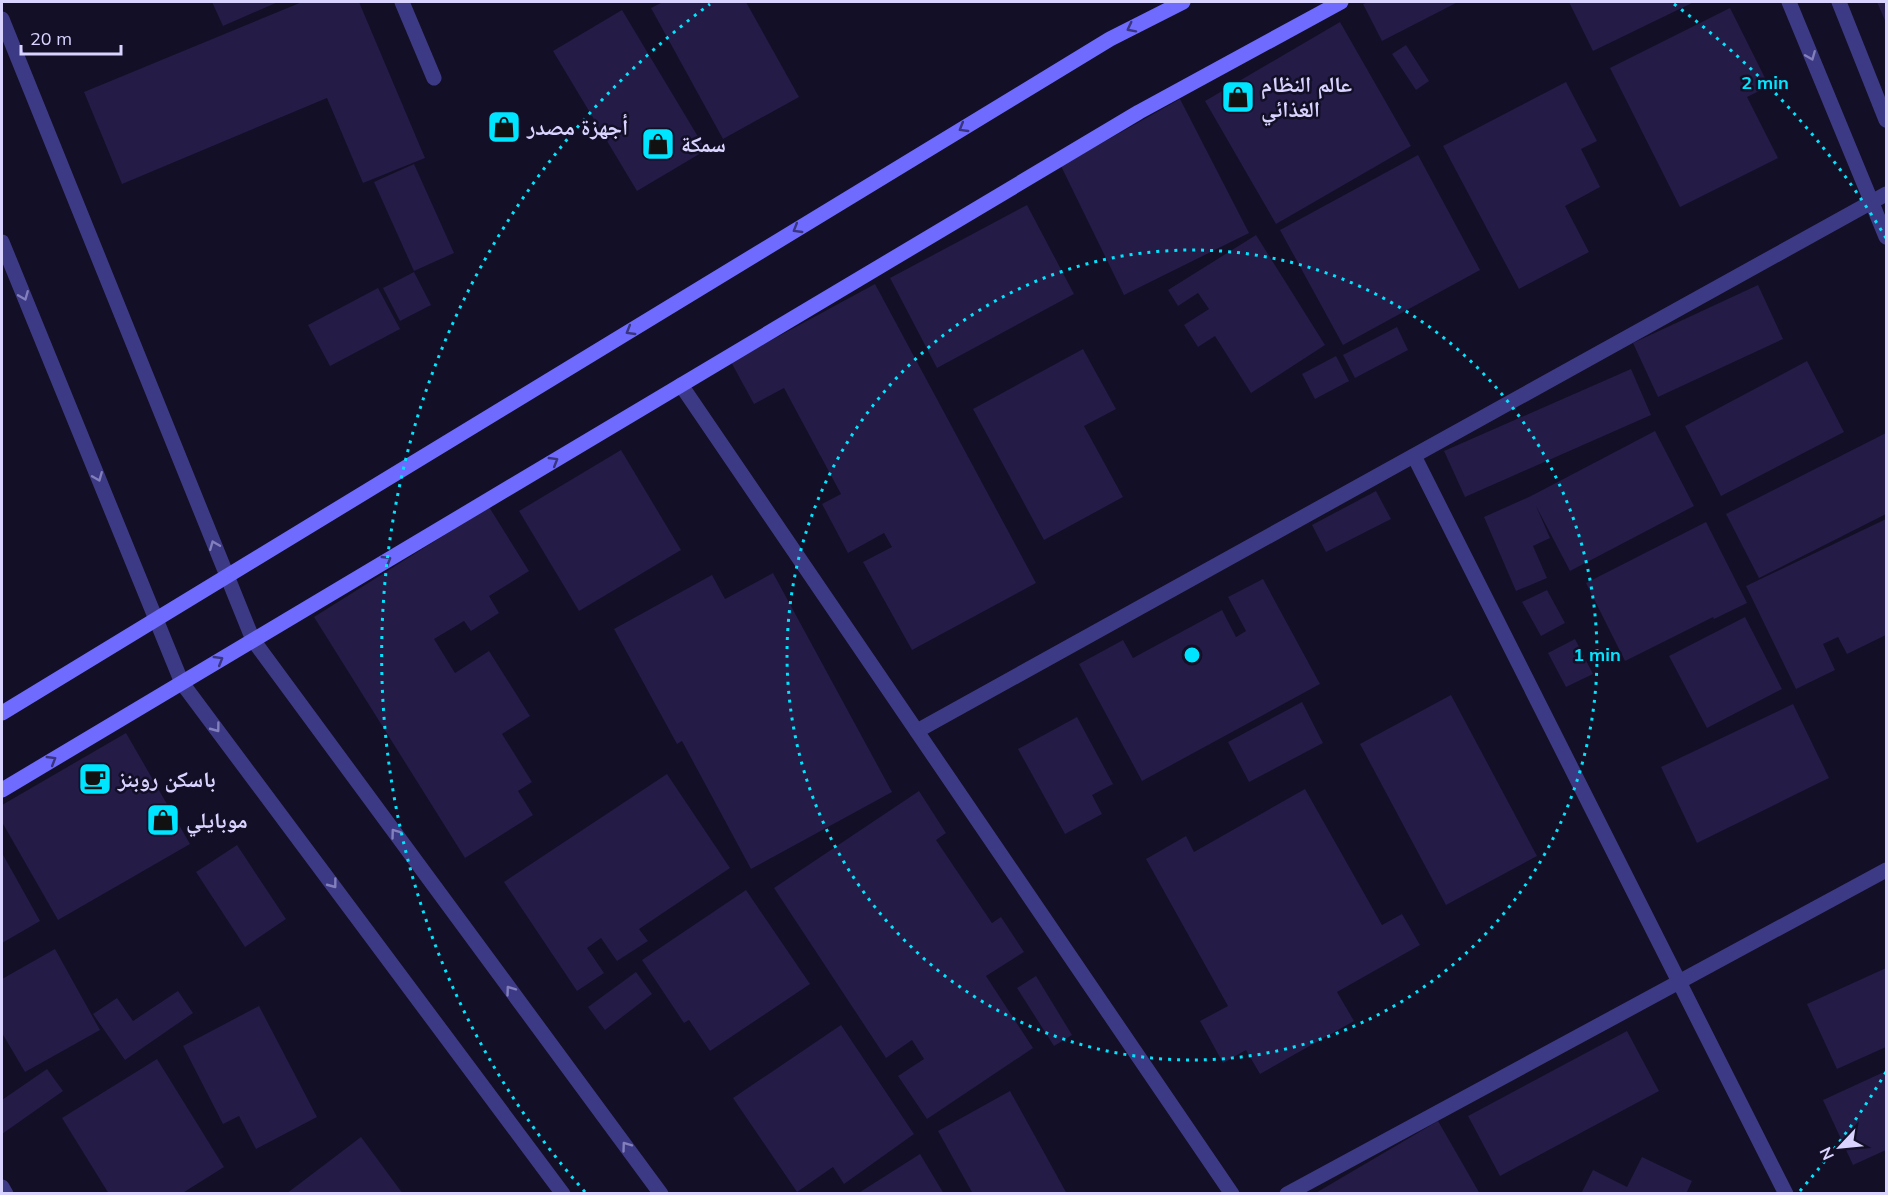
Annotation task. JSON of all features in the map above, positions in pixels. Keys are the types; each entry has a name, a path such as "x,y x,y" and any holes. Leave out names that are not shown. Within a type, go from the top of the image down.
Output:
{"main road":[{"path":"2,713 1110,39 1183,2"},
{"path":"2,790 1139,112 1341,2"}],"street":[{"path":"402,2 434,78"},
{"path":"1789,2 1887,237"},
{"path":"1839,2 1887,120"},
{"path":"2,19 253,640 661,1194"},
{"path":"917,731 1887,194"},
{"path":"2,242 8,275 182,682 563,1194"},
{"path":"681,385 1232,1194"},
{"path":"1414,456 1786,1194"},
{"path":"1287,1194 1887,870"},
{"path":"2,1187 6,1194"}],"building":[{"path":"212,2 278,2 223,26"},
{"path":"302,2 359,2 425,158 363,183 327,98 122,184 84,92"},
{"path":"663,2 746,2 799,97 723,139 651,8"},
{"path":"1368,2 1458,2 1382,41 1363,4"},
{"path":"1569,2 1694,2 1593,51"},
{"path":"1877,2 1886,2 1886,23"},
{"path":"1730,8 1769,86 1747,97 1778,158 1680,207 1610,68"},
{"path":"622,10 706,150 637,191 553,51"},
{"path":"1340,22 1411,146 1276,224 1205,101"},
{"path":"1406,45 1429,81 1416,90 1392,54"},
{"path":"1566,82 1597,141 1581,149 1600,187 1565,206 1589,252 1519,289 1443,146"},
{"path":"1180,99 1249,233 1124,295 1061,166"},
{"path":"1418,155 1480,270 1343,345 1280,230"},
{"path":"414,164 454,253 414,271 374,182"},
{"path":"1027,205 1074,294 937,368 890,278"},
{"path":"1256,235 1325,345 1251,393 1215,336 1198,347 1184,325 1209,309 1198,293 1178,306 1168,290"},
{"path":"414,272 431,305 400,321 383,288"},
{"path":"875,284 1036,583 912,650 863,562 892,547 884,533 848,553 822,504 841,494 784,388 754,404 731,362"},
{"path":"1758,285 1783,339 1658,397 1633,343"},
{"path":"378,288 400,329 330,366 308,325"},
{"path":"1397,327 1408,350 1355,378 1343,355"},
{"path":"1083,349 1116,409 1084,426 1123,497 1044,540 973,409"},
{"path":"1336,356 1349,381 1315,399 1302,374"},
{"path":"1807,361 1844,432 1721,496 1685,426"},
{"path":"1631,369 1651,415 1465,497 1444,451"},
{"path":"1655,431 1694,506 1570,571 1536,506 1550,538 1533,546 1547,578 1516,591 1484,517 1531,496"},
{"path":"1886,433 1886,514 1759,578 1726,514"},
{"path":"621,450 681,550 579,611 519,511"},
{"path":"1376,491 1391,519 1326,552 1312,525"},
{"path":"489,507 529,571 489,596 499,613 471,631 464,621 434,639 455,673 489,651 530,716 502,734 532,782 518,791 533,815 465,858 314,617"},
{"path":"1886,519 1886,635 1847,654 1838,637 1823,644 1835,670 1796,689 1746,586"},
{"path":"1706,522 1747,603 1714,619 1713,617 1625,661 1586,583"},
{"path":"773,573 892,792 751,869 682,741 677,744 614,629 712,575 725,599"},
{"path":"1263,579 1320,684 1142,781 1079,664 1123,640 1133,658 1222,610 1236,637 1246,631 1228,597"},
{"path":"1547,590 1565,623 1541,636 1522,602"},
{"path":"1745,617 1782,689 1707,728 1669,656"},
{"path":"1575,639 1593,674 1566,687 1548,653"},
{"path":"1451,695 1537,856 1446,905 1360,744"},
{"path":"1302,702 1323,743 1249,782 1228,742"},
{"path":"1793,704 1829,778 1697,843 1661,767"},
{"path":"1077,717 1113,784 1092,795 1102,814 1065,834 1018,749"},
{"path":"126,733 190,844 58,920 2,822 2,805"},
{"path":"667,774 730,868 639,929 648,941 617,961 601,938 587,948 604,973 577,991 504,882"},
{"path":"1305,789 1382,925 1402,914 1420,945 1337,992 1354,1021 1260,1074 1246,1050 1223,1063 1200,1021 1228,1006 1146,859 1186,836 1194,852"},
{"path":"919,791 946,833 936,840 992,923 1001,917 1024,952 986,976 1033,1048 927,1119 898,1076 924,1059 912,1040 886,1058 774,888"},
{"path":"237,845 286,919 245,947 196,872"},
{"path":"2,853 40,921 2,943"},
{"path":"746,890 810,984 710,1051 689,1020 684,1023 642,960"},
{"path":"55,949 100,1030 25,1072 2,1033 2,979"},
{"path":"1886,968 1886,1047 1837,1069 1807,1004"},
{"path":"636,972 652,994 605,1030 588,1007"},
{"path":"1036,976 1072,1035 1054,1046 1017,988"},
{"path":"178,991 193,1013 125,1060 93,1014 117,998 133,1021"},
{"path":"259,1006 317,1117 256,1149 239,1116 223,1124 183,1046"},
{"path":"841,1025 914,1134 844,1184 833,1167 797,1192 733,1098"},
{"path":"1627,1031 1659,1091 1500,1176 1468,1116"},
{"path":"157,1059 224,1167 181,1194 109,1194 62,1118"},
{"path":"47,1069 63,1091 2,1134 2,1100"},
{"path":"1886,1071 1886,1150 1853,1165 1823,1100"},
{"path":"1010,1091 1067,1194 973,1194 938,1131"},
{"path":"1438,1121 1480,1194 1314,1194"},
{"path":"361,1137 403,1194 286,1194"},
{"path":"920,1154 944,1194 857,1194"},
{"path":"1642,1157 1692,1181 1686,1194 1581,1194 1593,1170 1627,1187"}],"place":[{"name":"عالم النظام الغذائي","path":"1238,97"},
{"name":"أجهزة مصدر","path":"504,127"},
{"name":"سمكة","path":"658,144"},
{"name":"باسكن روبنز","path":"95,779"},
{"name":"موبايلي","path":"163,820"}]}
